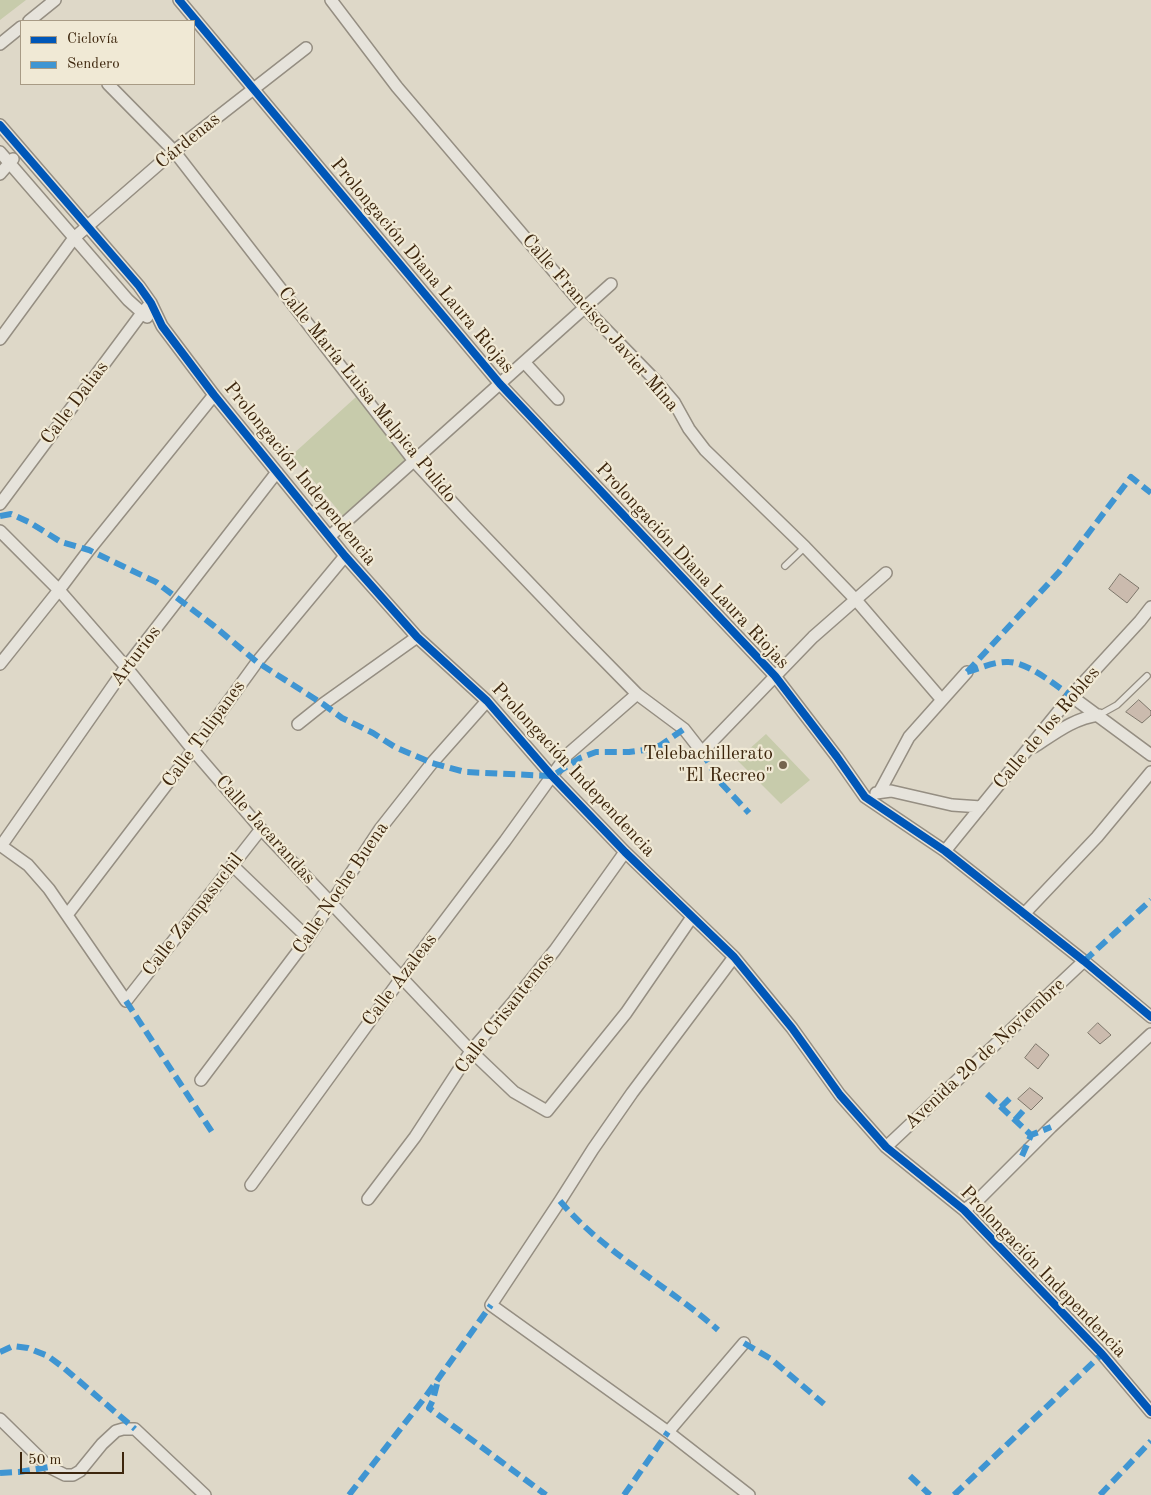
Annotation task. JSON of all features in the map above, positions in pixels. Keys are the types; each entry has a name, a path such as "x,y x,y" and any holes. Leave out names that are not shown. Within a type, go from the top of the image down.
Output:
{"street":[{"path":"30,20 55,0"},
{"name":"Prolongación Diana Laura Riojas","path":"179,0 500,384 775,676 865,797 945,850 1151,1017"},
{"name":"Calle Francisco Javier Mina","path":"331,0 397,87 585,308 674,402 689,429 705,450 805,547 856,600 942,700"},
{"path":"41,12 48,20"},
{"path":"0,44 20,28"},
{"name":"Cárdenas","path":"0,339 74,238 174,151 306,48"},
{"name":"Calle María Luisa Malpica Pulido","path":"109,85 174,151 414,461 522,577 637,694 684,729 702,752 775,676"},
{"name":"Prolongación Independencia","path":"0,125 139,286 152,304 162,326 214,395 345,556 417,637 487,700 552,776 625,852 734,957 792,1028 840,1095 886,1147 964,1210 1102,1354 1151,1412"},
{"path":"0,174 9,162 22,151"},
{"name":"Prolongación Independencia","path":"0,152 128,300 142,313 162,326"},
{"path":"330,536 611,284"},
{"name":"Calle Dalias","path":"0,504 142,313 152,304"},
{"path":"524,362 558,399"},
{"path":"0,664 214,395"},
{"name":"Arturios","path":"0,845 126,667 277,472"},
{"name":"Calle Jacarandas","path":"0,531 59,590 261,829 471,1050 514,1092 547,1111 626,1012 692,917"},
{"name":"Calle Tulipanes","path":"67,915 193,750 257,662 345,556"},
{"path":"775,676 813,637 886,573"},
{"name":"Calle de los Robles","path":"945,850 1071,696 1140,622 1151,607"},
{"path":"298,724 417,637"},
{"path":"880,791 909,737 967,672"},
{"name":"Calle Azaleas","path":"251,1185 567,755 637,694"},
{"path":"1071,696 1151,755"},
{"name":"Calle Noche Buena","path":"201,1080 308,938 380,829 432,763 487,700"},
{"path":"1026,752 1070,724 1088,716 1099,715"},
{"path":"1024,914 1097,837 1151,772"},
{"path":"865,797 880,791 891,791 952,804 981,807"},
{"name":"Calle Zampasuchil","path":"67,915 126,1001 261,829"},
{"path":"0,845 28,865 49,889 67,915"},
{"name":"Calle Crisantemos","path":"368,1199 415,1137 471,1050 555,950 625,852"},
{"path":"232,866 308,938"},
{"path":"734,957 632,1093 490,1305 668,1432 749,1495"},
{"name":"Avenida 20 de Noviembre","path":"886,1147 1084,961"},
{"path":"964,1210 977,1201 1151,1034"},
{"path":"668,1432 744,1342"},
{"path":"0,1419 49,1467 65,1475 73,1475 80,1471 102,1444 116,1431 135,1429 205,1495"}],"lane":[{"path":"785,566 805,547"},
{"path":"1099,715 1117,705 1147,676"}],"green space":[{"path":"0,0 26,0 0,20"},
{"path":"356,397 409,461 343,516 292,455"},
{"path":"766,734 810,780 781,804 737,760"}],"building":[{"path":"1120,574 1139,588 1127,603 1109,589"},
{"path":"1139,700 1151,711 1151,715 1142,723 1126,712"},
{"path":"1098,1023 1111,1035 1100,1044 1088,1033"},
{"path":"1036,1044 1049,1055 1038,1069 1025,1058"},
{"path":"1030,1088 1043,1098 1031,1110 1018,1099"}],"marked path":[{"path":"967,672 1059,572 1131,477 1151,493"},
{"path":"0,516 11,514 29,522 61,542 89,550 156,582 214,626 257,662 342,718 373,733 395,747 432,763 465,772 552,776 580,758 596,752 629,752 652,749 684,729"},
{"path":"967,672 999,663 1017,663 1042,675 1071,696"},
{"path":"702,752 720,782 749,813"},
{"path":"1084,961 1151,900"},
{"path":"126,1001 212,1132"},
{"path":"987,1094 1031,1135"},
{"path":"1001,1107 1010,1098"},
{"path":"1015,1120 1024,1110"},
{"path":"1022,1156 1031,1135 1051,1127"},
{"path":"560,1201 596,1237 718,1330"},
{"path":"349,1495 426,1396 491,1305"},
{"path":"744,1343 771,1359 824,1404"},
{"path":"0,1352 13,1346 28,1348 48,1356 135,1429"},
{"path":"954,1495 1102,1354"},
{"path":"437,1384 429,1408 546,1495"},
{"path":"624,1495 668,1432"},
{"path":"1100,1495 1151,1441"},
{"path":"0,1473 49,1467"},
{"path":"910,1476 930,1495"}],"cycle path":[{"path":"179,0 500,384 775,676 865,797 945,851 1084,961 1151,1017"},
{"path":"0,125 139,286 151,303 162,326 214,395 345,556 417,637 487,701 552,776 625,852 734,957 792,1028 840,1095 886,1147 964,1210 1102,1354 1151,1412"}],"place":[{"name":"Telebachillerato \"El Recreo\"","path":"783,765"}]}
